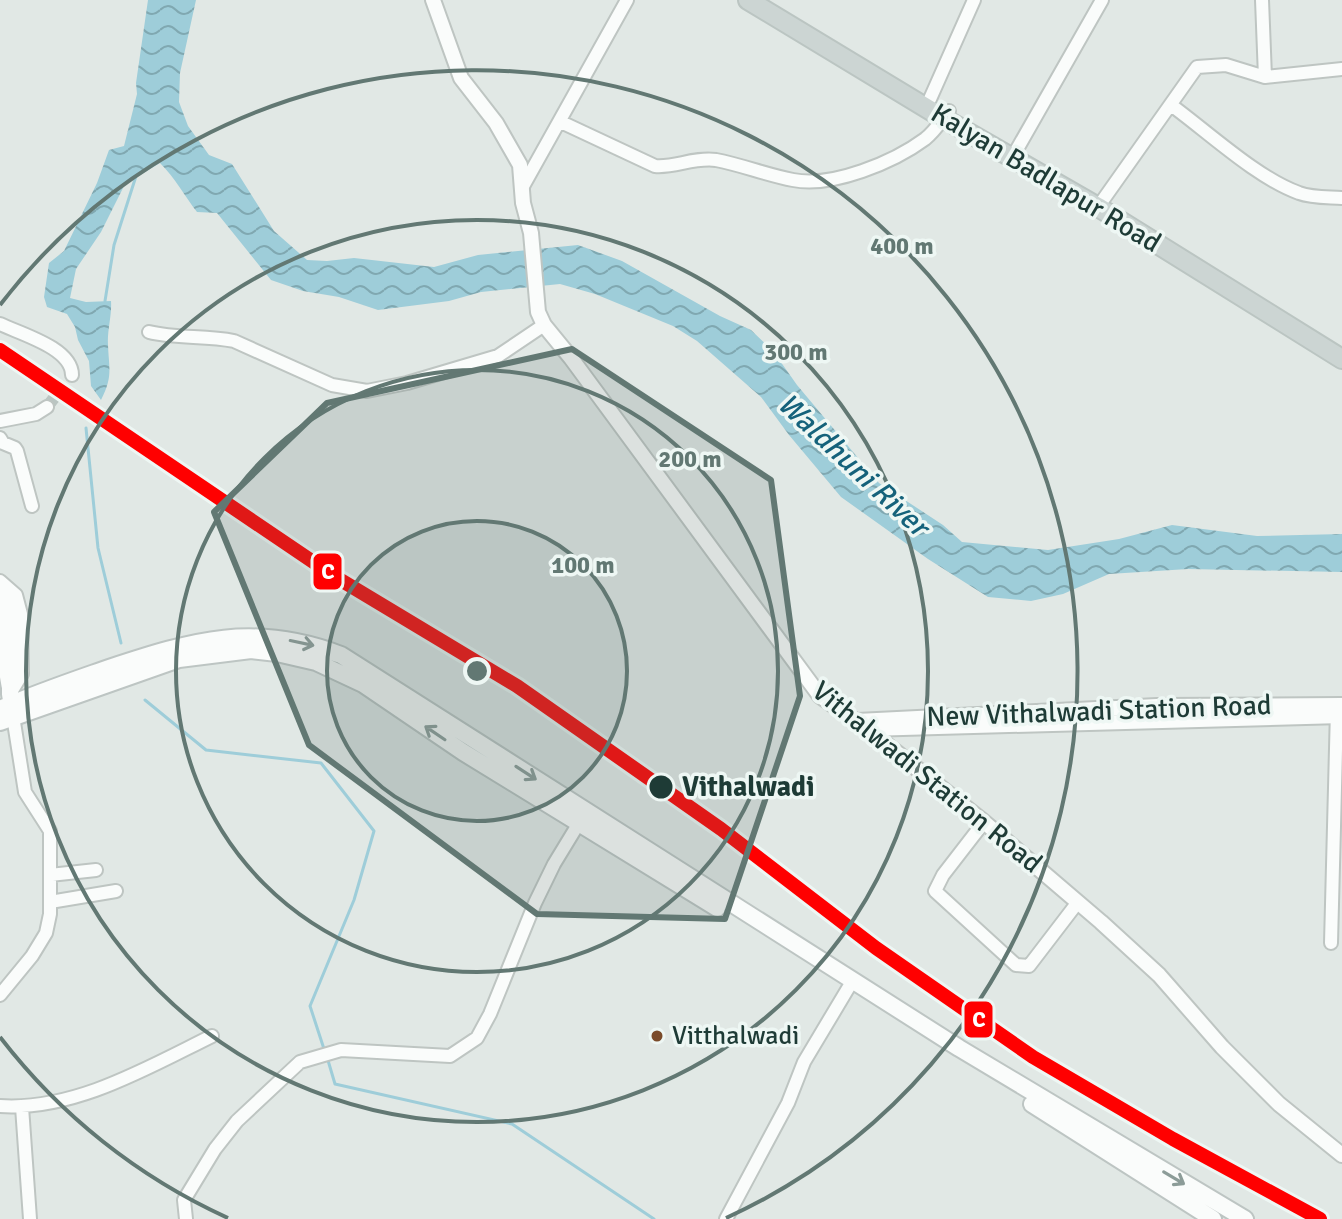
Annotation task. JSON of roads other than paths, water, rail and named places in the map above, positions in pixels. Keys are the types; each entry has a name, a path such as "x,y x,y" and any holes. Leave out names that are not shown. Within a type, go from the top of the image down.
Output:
{"main road":[{"name":"Kalyan Badlapur Road","path":"748,0 1342,347"},
{"name":"Kalyan Badlapur Road","path":"762,0 930,99 946,115 1016,151 1342,359"},
{"path":"0,596 10,605 11,666 7,709 113,674 174,647 241,637 273,637 308,643 1092,1135 1213,1219"},
{"path":"1092,1135 1245,1219"}],"street":[{"path":"149,332 171,337 234,341 332,385 367,391 407,383 498,356 541,319 520,165 496,123 461,78 433,0"},
{"path":"522,188 625,3 610,0"},
{"path":"930,99 974,0"},
{"path":"1016,151 1102,0"},
{"path":"1262,0 1265,77"},
{"path":"1101,204 1197,67 1226,65 1265,77 1342,69"},
{"path":"1171,105 1262,174 1308,196 1342,198"},
{"path":"561,122 655,166 708,160 795,181 809,181 841,177 879,165 924,139 946,115"},
{"name":"Vithalwadi Station Road","path":"541,319 820,696 862,725 984,822 1078,902 1159,975 1222,1047 1279,1104 1342,1155"},
{"path":"0,324 63,354 71,365 72,375"},
{"path":"0,421 36,414 47,407"},
{"path":"0,438 17,451 32,506"},
{"path":"0,581 16,595 21,614 22,674 7,709"},
{"path":"0,610 3,625 1,674 25,792 50,831 50,902 46,933 32,956 0,995"},
{"name":"New Vithalwadi Station Road","path":"862,725 1157,706 1221,712 1340,710"},
{"path":"1331,943 1340,710"},
{"path":"182,1217 184,1200 215,1149 237,1121 300,1062 341,1050 450,1056 477,1038 490,1014 535,903 554,864 583,818"},
{"path":"984,822 943,875 935,891 1016,965 1029,966 1078,902"},
{"path":"50,875 96,870"},
{"path":"50,902 116,891"},
{"path":"726,1219 788,1103 804,1062 850,984"},
{"path":"0,1106 22,1107 88,1091 134,1075 212,1036"},
{"path":"22,1107 30,1219"}],"water":[{"name":"Waldhuni River","path":"148,0 196,0 180,73 179,102 188,126 209,155 232,164 274,231 307,260 354,258 434,267 478,255 578,245 622,261 751,330 773,351 797,385 879,483 943,525 962,542 1048,550 1119,539 1172,525 1257,536 1342,534 1342,572 1188,569 1109,574 1063,594 1031,601 988,597 841,497 761,397 697,341 673,326 595,294 560,284 481,292 449,301 378,310 339,297 303,291 271,280 217,213 197,212 160,163 125,184 101,232 76,269 70,298 86,302 111,301 109,373 101,400 91,386 89,361 75,327 67,314 47,307 44,297 49,263 64,251 97,183 109,150 124,146 137,94"}],"waterway":[{"path":"105,301 114,245 137,173"},
{"path":"86,428 98,548 121,643"},
{"path":"145,700 206,750 321,763 374,831 354,900 310,1006 324,1049"},
{"path":"327,1057 335,1084 512,1124 654,1219"}],"tunnel":[{"path":"47,407 72,375"}],"place":[{"name":"Vithalwadi","path":"661,787"},
{"name":"Vitthalwadi","path":"657,1036"}]}
